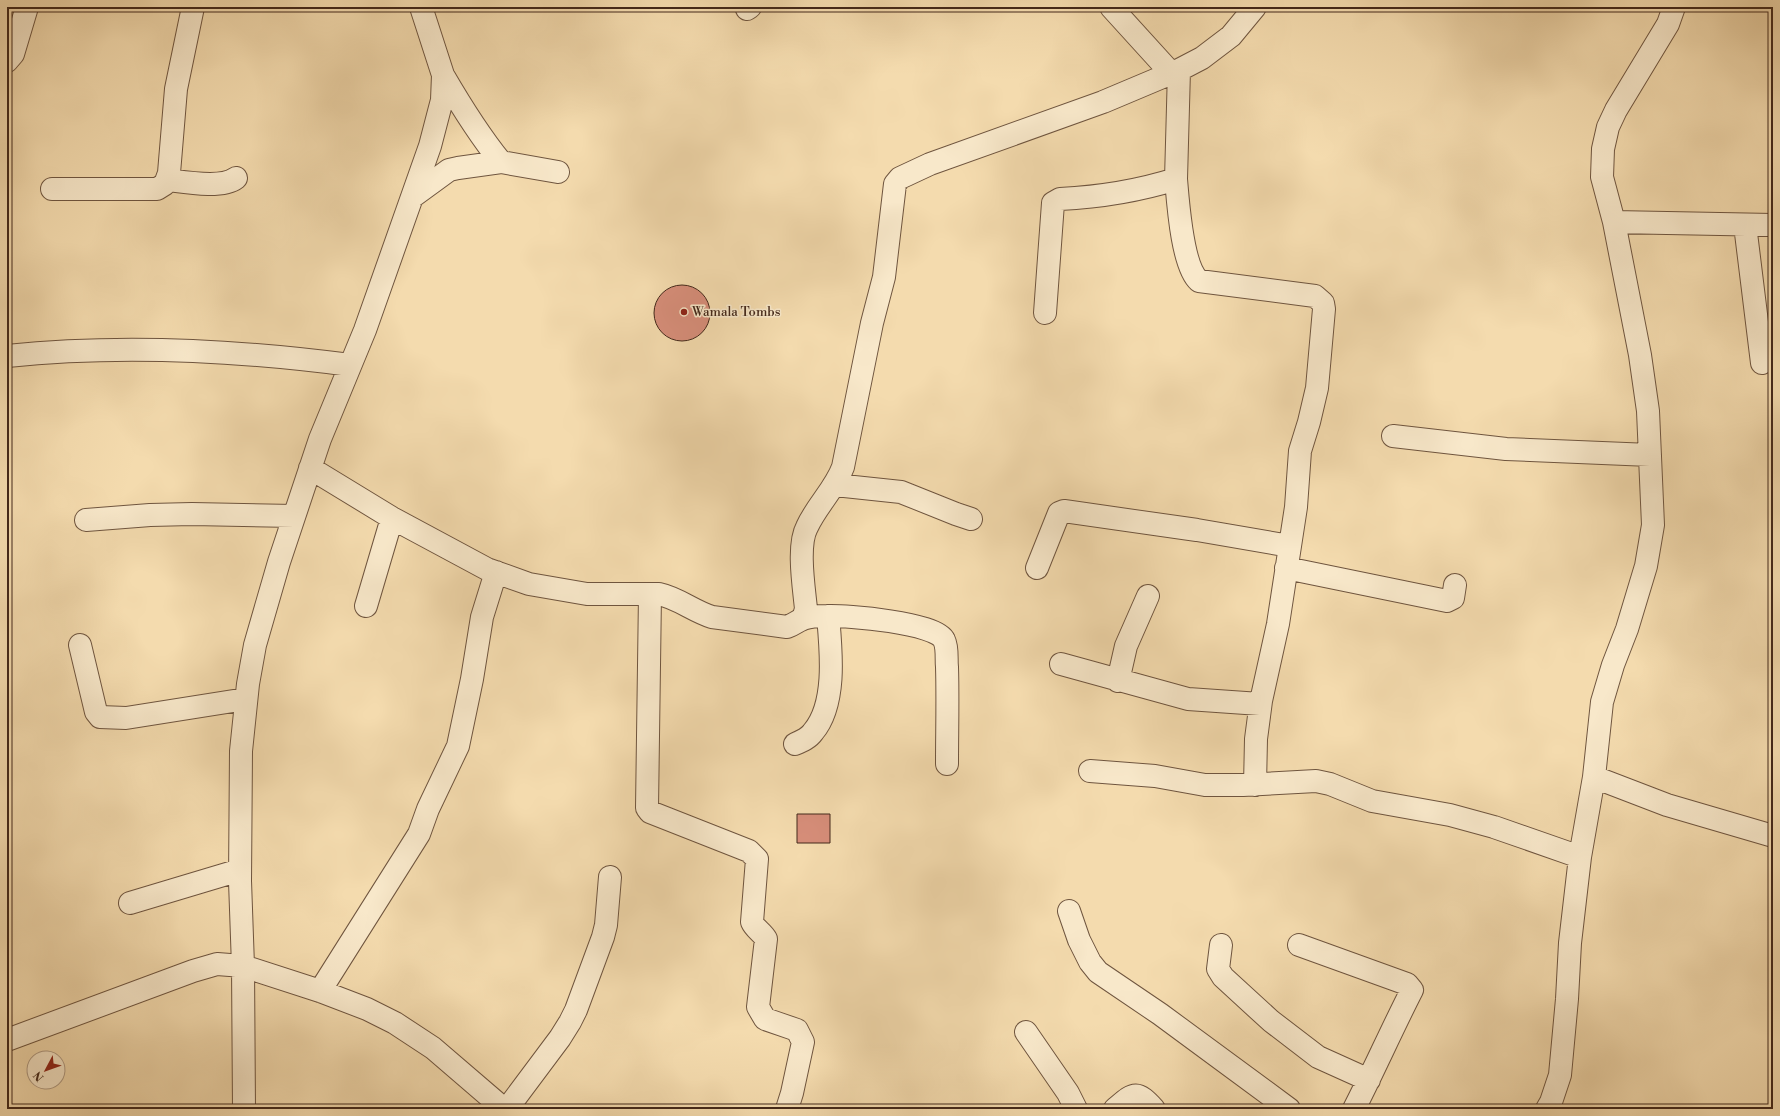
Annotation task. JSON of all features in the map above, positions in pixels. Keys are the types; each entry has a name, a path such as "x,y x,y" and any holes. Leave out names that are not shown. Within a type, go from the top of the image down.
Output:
{"street":[{"path":"7,61 13,54 27,7"},
{"path":"52,189 157,189 165,184 167,180 176,89 192,7"},
{"path":"421,7 443,75 466,116 501,162"},
{"path":"1111,7 1175,72 1176,179 1182,235 1192,274 1199,281 1310,294 1319,298 1323,303 1317,388 1300,451 1296,507 1278,624 1260,704 1256,739 1255,785"},
{"path":"803,619 806,609 802,540 806,528 816,510 835,485 843,467 872,323 884,277 895,184 900,178 930,164 1103,102 1175,72 1202,58 1231,36 1255,7"},
{"path":"1547,1109 1551,1102 1560,1075 1567,999 1570,942 1580,857 1594,776 1602,702 1613,664 1628,629 1646,566 1653,525 1648,410 1640,355 1614,222 1602,177 1603,149 1608,127 1616,110 1668,24 1674,7"},
{"path":"244,1109 243,966 240,870 241,751 246,699 254,645 279,562 320,439 350,365 430,146 442,100 443,75"},
{"path":"412,197 449,170 501,162 558,172"},
{"path":"167,180 193,183 228,183 236,178"},
{"path":"1045,313 1054,201 1060,199 1130,191 1176,179"},
{"path":"1614,222 1773,225"},
{"path":"1745,225 1762,363"},
{"path":"7,356 129,348 204,351 289,357 350,365"},
{"path":"1392,436 1506,449 1650,455"},
{"path":"310,468 392,518 496,572 529,584 588,594 668,595 703,614 712,617 787,627 796,624 803,619 828,616 892,621 937,633 944,639 948,684 947,764"},
{"path":"835,485 901,492 971,519"},
{"path":"1037,568 1059,513 1064,511 1197,530 1290,546"},
{"path":"86,520 150,515 192,514 294,516"},
{"path":"366,606 392,518"},
{"path":"1286,568 1447,601 1453,598 1455,584"},
{"path":"320,991 419,834 428,809 454,756 458,746 472,679 482,617 496,572"},
{"path":"650,594 647,808 650,812 749,851 757,859 752,922 754,927 763,934 766,939 758,1007 765,1019 797,1030 803,1042 787,1109"},
{"path":"1118,680 1126,646 1148,596"},
{"path":"795,744 812,734 821,722 828,699 832,660 828,616"},
{"path":"80,645 96,712 100,717 126,718 246,699"},
{"path":"1061,664 1188,699 1260,704"},
{"path":"1090,771 1155,776 1205,785 1255,785 1316,781 1330,784 1372,801 1450,815 1580,857"},
{"path":"1594,776 1667,805 1773,836"},
{"path":"130,904 240,870"},
{"path":"507,1109 560,1038 576,1010 603,937 606,925 610,877"},
{"path":"1069,911 1079,940 1090,962 1098,972 1166,1018 1289,1109"},
{"path":"1221,945 1218,968 1223,978 1271,1021 1303,1046 1328,1062 1369,1080"},
{"path":"1299,945 1410,986 1412,990 1354,1109"},
{"path":"7,1040 193,971 217,964 243,966 320,991 367,1009 395,1023 433,1048 504,1109"},
{"path":"1026,1032 1068,1093 1076,1109"},
{"path":"1115,1109 1132,1095 1138,1095 1144,1098 1154,1109"}],"building":[{"path":"682,285 693,287 702,293 708,302 710,313 708,324 702,333 693,339 682,341 671,339 662,333 656,324 654,313 656,302 662,293 671,287"},
{"path":"797,814 830,814 830,843 797,843"}],"place":[{"name":"Wamala Tombs","path":"684,312"}]}
